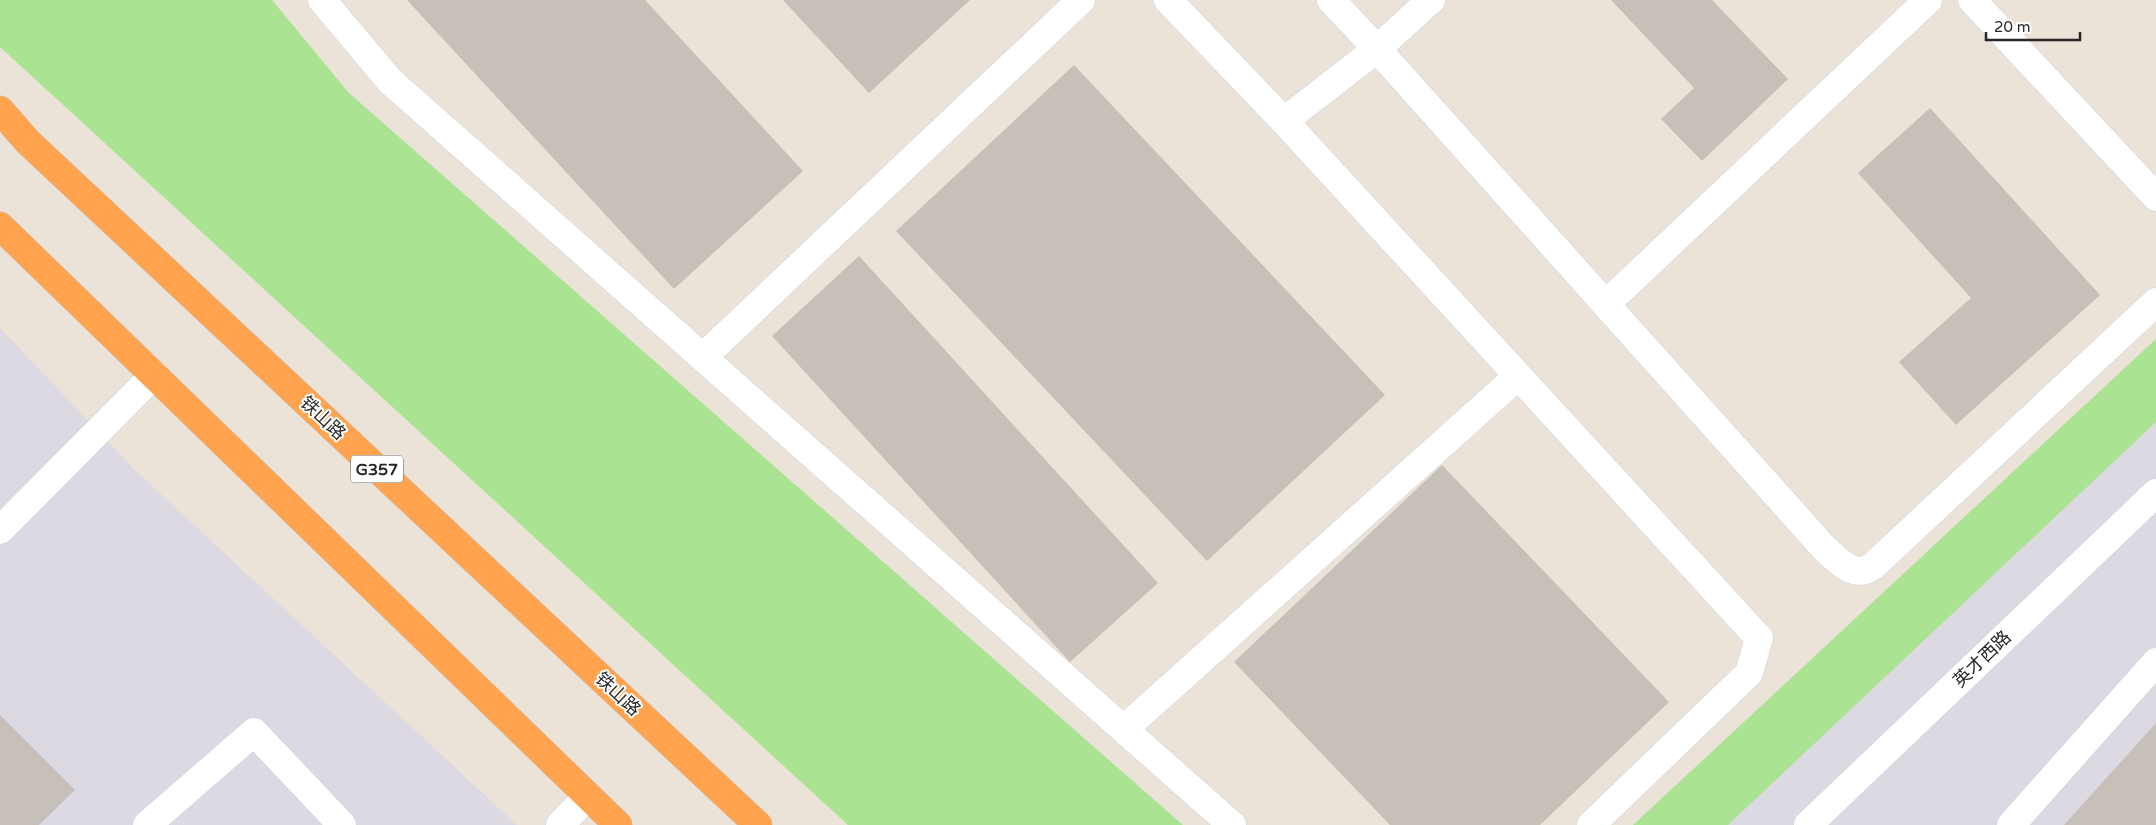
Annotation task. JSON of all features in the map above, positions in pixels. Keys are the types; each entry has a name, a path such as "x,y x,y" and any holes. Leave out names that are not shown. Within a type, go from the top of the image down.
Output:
{"highway":[{"name":"铁山路","path":"0,110 35,149 758,825"},
{"path":"0,226 618,825"}],"street":[{"path":"322,0 390,81 1232,825"},
{"path":"703,357 1082,0"},
{"path":"1168,0 1284,121 1759,638 1749,673 1591,825"},
{"path":"1331,0 1825,549 1845,566 1858,572 1868,570 1873,566 2156,302"},
{"path":"1284,121 1377,49 1431,0"},
{"path":"1606,304 1928,0"},
{"path":"1972,0 2156,197"},
{"path":"0,530 154,376"},
{"path":"1124,729 1518,376"},
{"name":"英才西路","path":"1808,825 2156,493"},
{"path":"2011,825 2156,662"},
{"path":"147,825 254,732 342,825"},
{"path":"560,825 588,796"}],"shaded area":[{"path":"0,328 134,469 517,825 0,825"},
{"path":"2156,339 2156,825 1633,825"}],"green space":[{"path":"0,0 272,0 349,93 1183,825 848,825 0,47"},
{"path":"2156,339 2156,422 1728,825 1633,825"}],"building":[{"path":"407,0 645,0 803,171 674,289"},
{"path":"783,0 970,0 869,93"},
{"path":"1611,0 1712,0 1788,79 1702,161 1661,119 1694,88"},
{"path":"1074,65 1385,395 1207,561 896,231"},
{"path":"1930,108 2100,295 1956,425 1899,362 1971,298 1858,173"},
{"path":"859,256 1158,583 1070,662 772,336"},
{"path":"1442,465 1669,702 1540,825 1390,825 1234,662"},
{"path":"0,715 75,790 39,825 0,825"},
{"path":"2156,723 2156,825 2064,825"}]}
